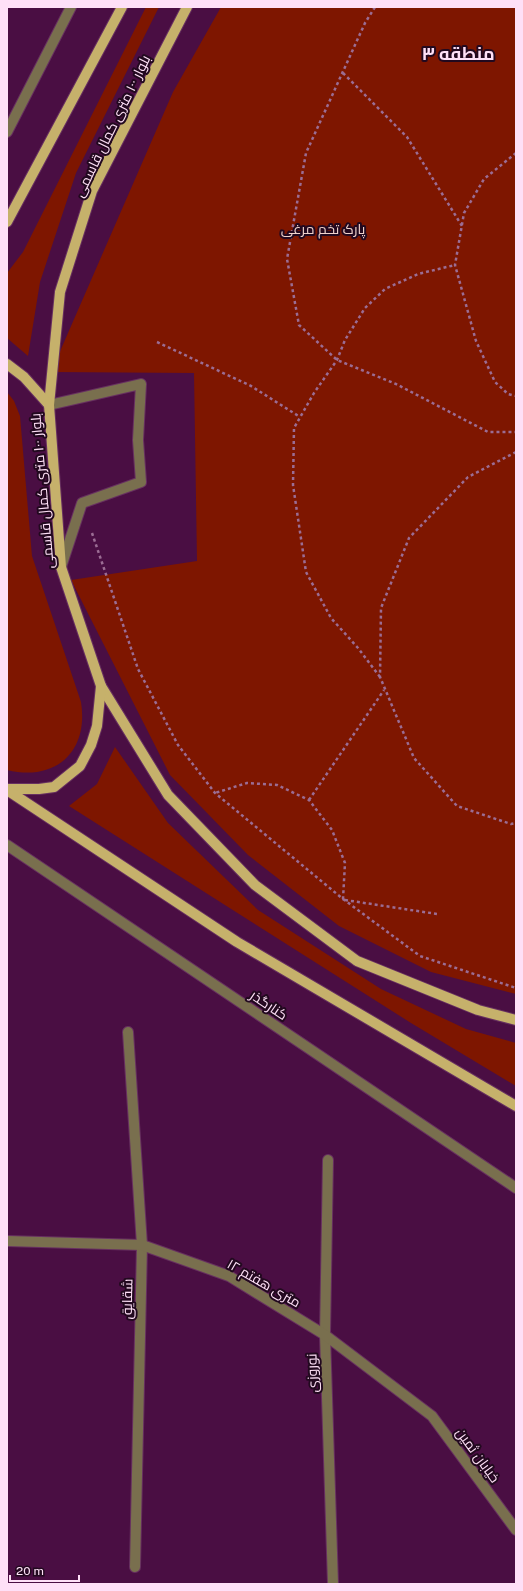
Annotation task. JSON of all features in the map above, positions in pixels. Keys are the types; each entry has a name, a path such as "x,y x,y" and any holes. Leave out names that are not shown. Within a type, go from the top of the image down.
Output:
{"main road":[{"path":"7,222 122,7"},
{"name":"بلوار ۱۰۰ متری کمال قاسمی","path":"187,7 92,191 60,292 49,405 61,567 101,686 168,795 255,885 357,961 478,1010 516,1020"},
{"path":"7,364 24,377 49,405"},
{"path":"7,789 39,789 54,787 80,766 91,745 97,726 101,686"},
{"path":"7,789 237,942 516,1106"}],"street":[{"path":"7,132 71,7"},
{"path":"49,405 141,384 138,440 141,482 82,503 61,567"},
{"name":"کنارگذر","path":"7,845 516,1188"},
{"name":"شقایق","path":"128,1032 142,1245 135,1567"},
{"name":"نوروزی","path":"328,1160 324,1335 333,1584"},
{"name":"۱۲ متری هفتم","path":"7,1240 142,1245 229,1276 324,1335 432,1416"},
{"name":"خیابان ثمین","path":"432,1416 516,1530"}],"path":[{"path":"374,7 365,23 306,153 286,259 299,325 338,360 396,384 488,432 516,432"},
{"path":"343,73 406,137 462,226"},
{"path":"516,153 484,179 464,213 455,265 476,341 495,382 508,394 516,396"},
{"path":"455,265 418,274 386,289 366,308 345,340 338,360 314,393 294,428 293,485 306,572 331,618 358,648 380,677 414,758 457,806 511,824 516,823"},
{"path":"157,342 251,386 300,417"},
{"path":"380,677 381,608 409,538 468,477 516,452"},
{"path":"92,533 138,668 178,745 215,793 343,900 420,956 516,988"},
{"path":"308,800 385,689"},
{"path":"215,793 247,783 277,785 308,800 332,830 345,863 343,900"},
{"path":"343,900 437,914"}],"green space":[{"path":"146,7 159,7 76,173 40,282 28,356 7,338 7,273 23,252"},
{"name":"پارک تخم مرغی","path":"221,7 516,7 516,994 431,972 339,926 248,855 170,775 71,580 197,561 194,373 51,372 173,92"},
{"path":"7,392 14,401 20,416 32,556 81,702 82,719 80,735 74,748 65,759 54,767 25,773 7,770"},
{"path":"115,747 168,823 258,910 381,989 466,1029 516,1043 516,1086 411,1023 69,806 97,784"}],"district":[{"name":"منطقه ۳","path":"458,54"}]}
